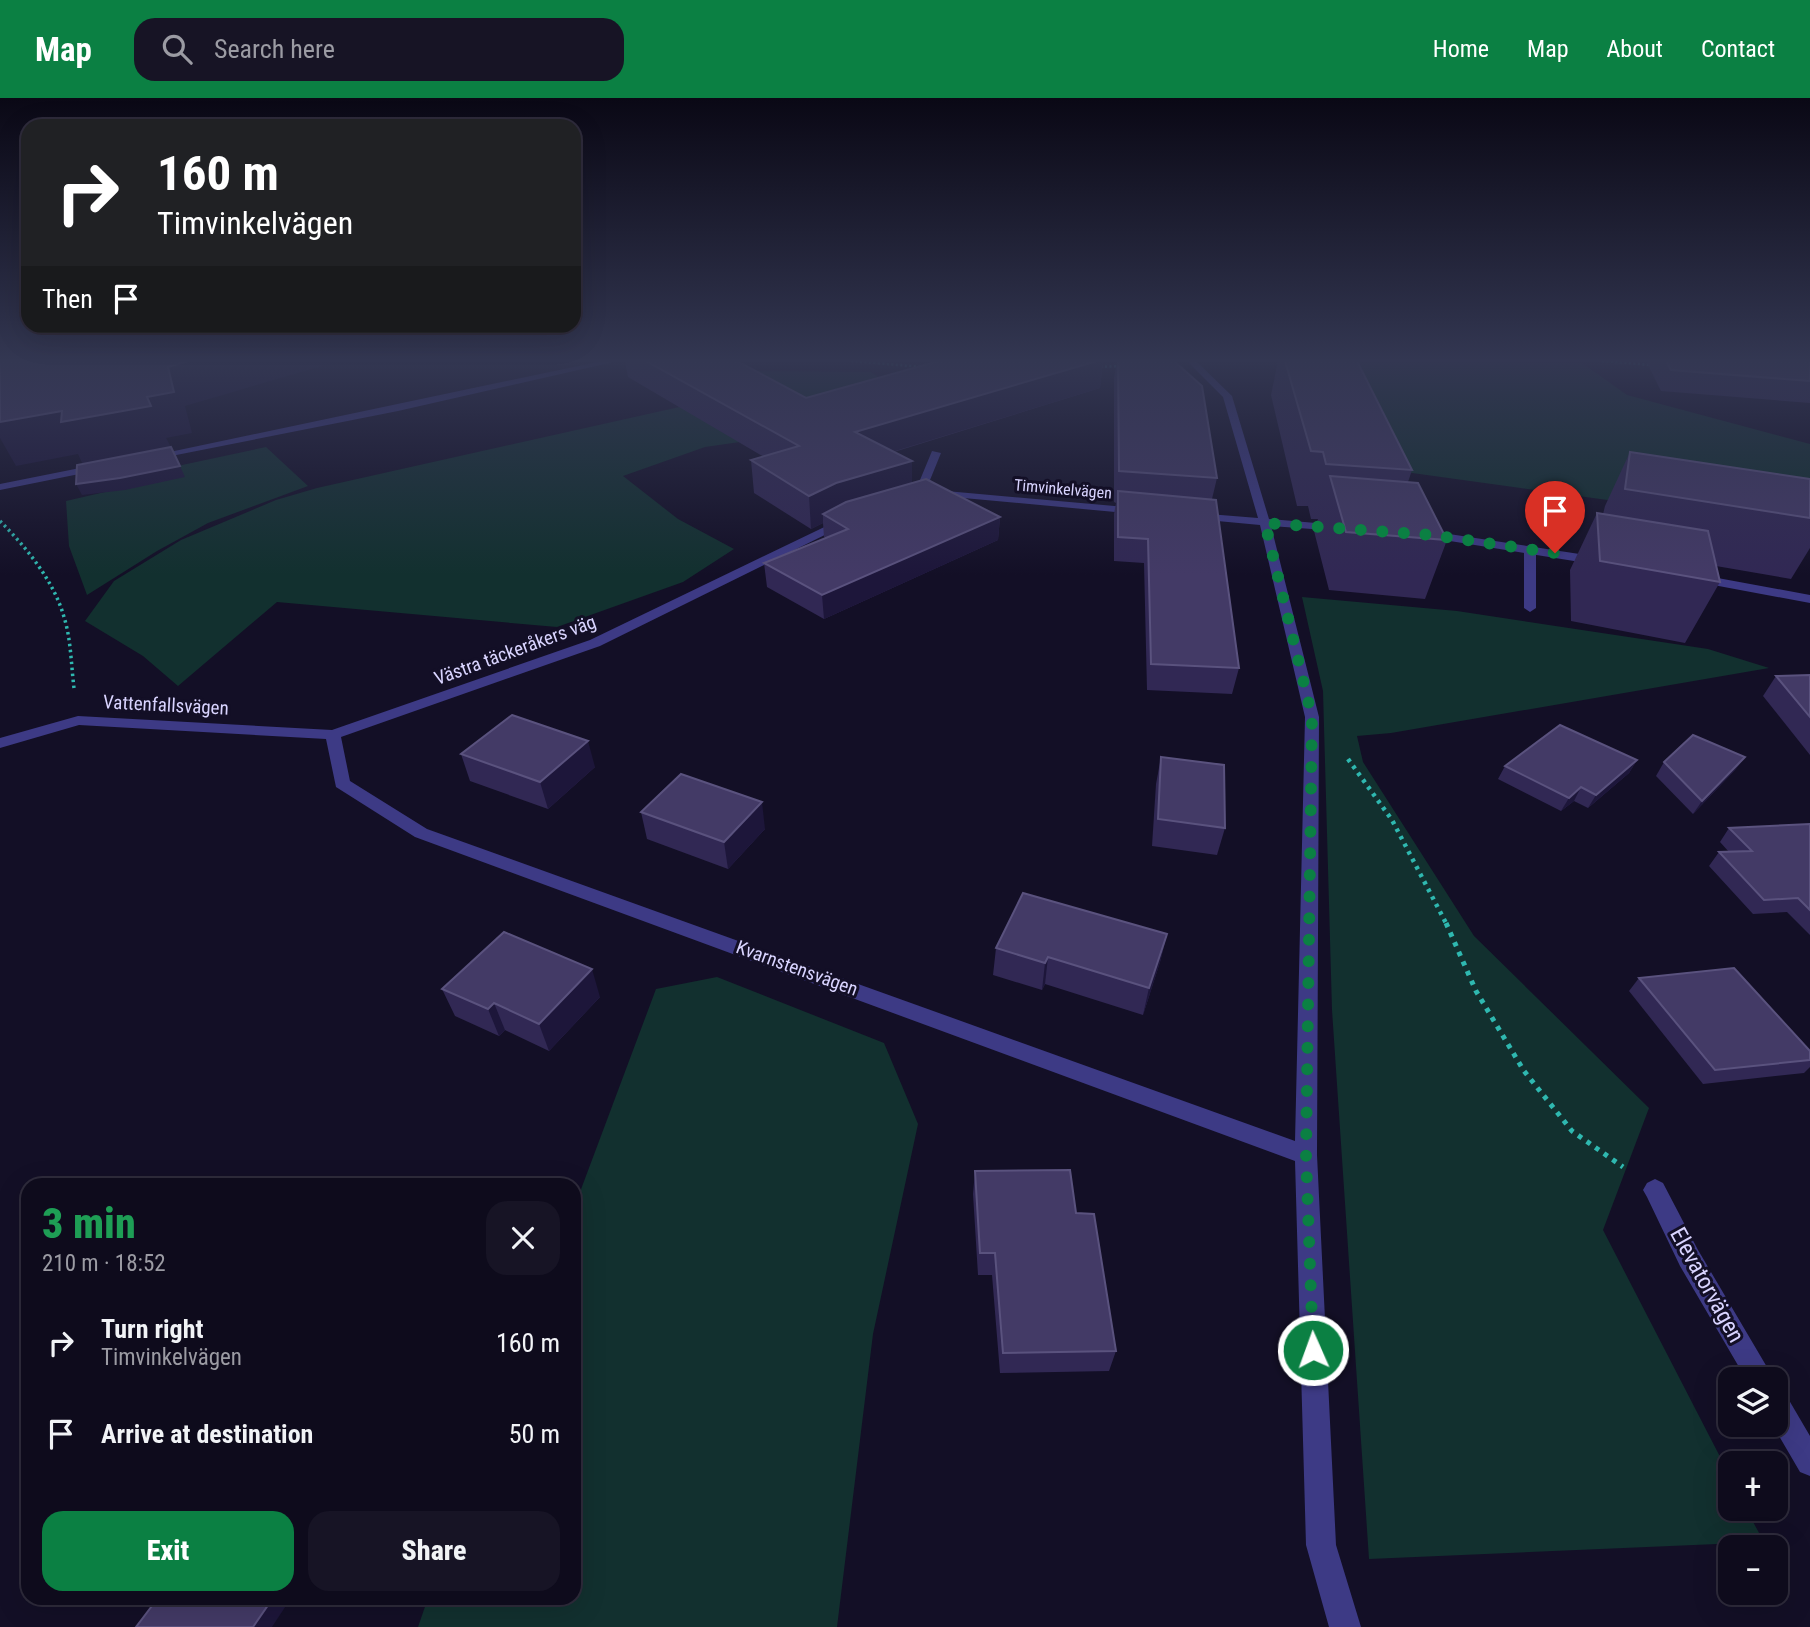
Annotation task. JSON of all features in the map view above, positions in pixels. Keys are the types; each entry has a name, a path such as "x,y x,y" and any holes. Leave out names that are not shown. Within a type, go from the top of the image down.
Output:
{"street":[{"path":"137,460 276,432"},
{"path":"1238,432 1265,523 1312,717 1306,1155 1321,1545 1345,1627"},
{"path":"933,493 925,480 936,453"},
{"path":"0,487 110,465"},
{"name":"Timvinkelvägen","path":"920,497 933,493 1146,512"},
{"path":"1186,516 1353,529"},
{"name":"Västra täckeråkers väg","path":"333,734 595,643 855,517"},
{"path":"1406,533 1530,548 1610,563"},
{"path":"1530,548 1530,608"},
{"path":"1676,575 1810,599"},
{"name":"Vattenfallsvägen","path":"0,743 78,720 333,734"},
{"name":"Kvarnstensvägen","path":"333,734 342,783 421,833 1306,1155"},
{"name":"Elevatorvägen","path":"1655,1190 1689,1258 1754,1367"},
{"path":"1788,1425 1810,1462"}],"path":[{"path":"0,521 16,535 36,564 64,614 78,720"},
{"path":"1312,726 1346,756 1392,820 1460,947 1476,991 1524,1071 1572,1131 1655,1190"}],"green space":[{"path":"566,432 768,432 740,442 705,447 623,476 678,519 734,549 683,582 557,627 277,602 178,686 143,656 85,621 114,581 181,540 276,500 317,488"},
{"path":"1386,432 1767,432 1810,444 1810,528 1405,472"},
{"path":"266,447 308,486 208,523 87,595 69,546 66,501 105,492 107,481"},
{"path":"1302,597 1457,611 1708,649 1769,668 1391,733 1357,736 1363,762 1474,936 1649,1108 1603,1230 1718,1453 1718,1521 1753,1521 1760,1535 1718,1535 1718,1544 1369,1559 1332,1010 1323,691"},
{"path":"717,977 884,1043 918,1124 873,1334 837,1627 418,1627 426,1605 581,1605 581,1189 656,989"}],"building":[{"path":"774,432 856,432 912,461 836,483 809,496 751,460 799,446"},
{"path":"1119,432 1210,432 1217,478 1119,471"},
{"path":"1306,432 1393,432 1412,470 1326,464 1323,452 1311,451"},
{"path":"171,447 180,466 76,484 77,465"},
{"path":"1630,452 1810,479 1810,518 1625,489"},
{"path":"1330,476 1418,483 1447,540 1346,532"},
{"path":"926,479 1000,517 822,595 764,563 848,529 823,514 846,502"},
{"path":"1118,491 1216,500 1239,668 1151,664 1148,539 1118,537"},
{"path":"1597,513 1708,531 1720,582 1600,561"},
{"path":"1810,675 1810,717 1776,676"},
{"path":"512,715 588,741 540,782 461,754"},
{"path":"1560,725 1637,760 1596,795 1581,787 1569,798 1505,766"},
{"path":"1693,735 1745,757 1702,801 1664,762"},
{"path":"1161,757 1224,765 1225,828 1158,819"},
{"path":"681,774 762,802 724,842 641,812"},
{"path":"1810,824 1810,910 1798,898 1764,900 1719,852 1752,851 1729,828"},
{"path":"1023,893 1167,934 1149,988 1048,957 1045,963 996,948"},
{"path":"504,932 592,969 539,1024 494,1003 488,1009 442,989"},
{"path":"1734,968 1810,1051 1810,1060 1715,1070 1639,978"},
{"path":"1070,1170 1076,1213 1094,1214 1116,1351 1003,1353 995,1253 980,1253 975,1171"},
{"path":"153,1605 268,1605 253,1627 136,1627"}],"route":[{"path":"1313,1350 1306,1155 1312,717 1265,523 1432,535 1555,553"}]}
